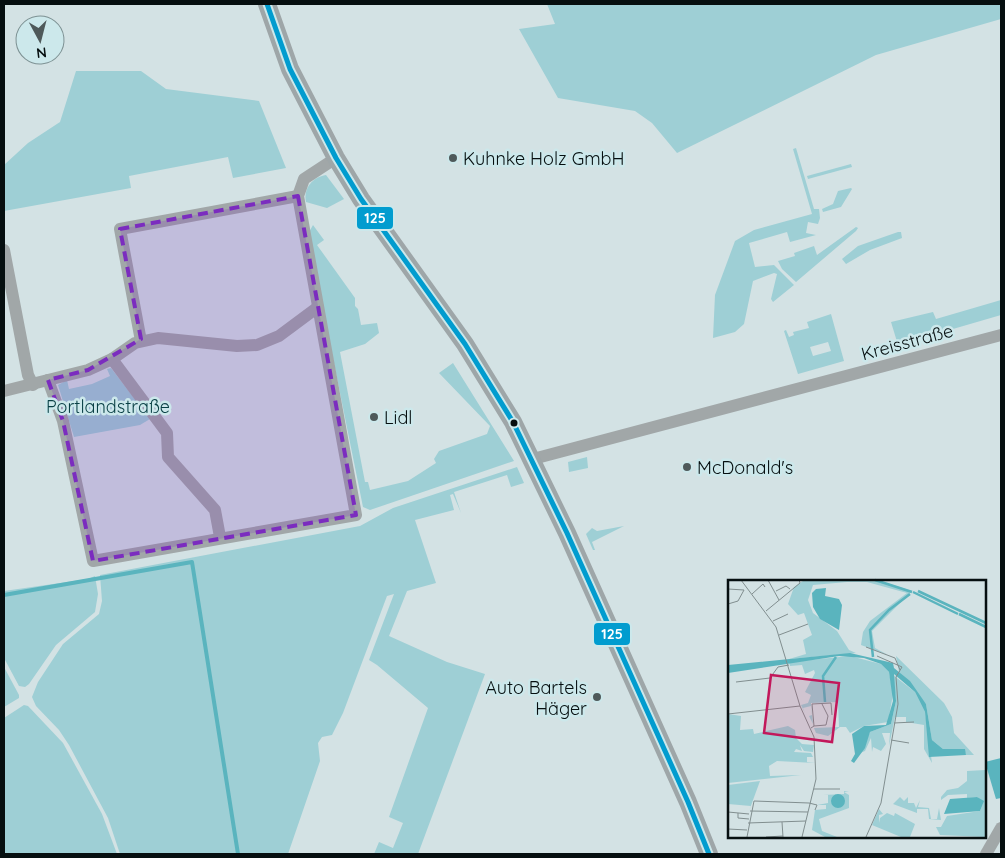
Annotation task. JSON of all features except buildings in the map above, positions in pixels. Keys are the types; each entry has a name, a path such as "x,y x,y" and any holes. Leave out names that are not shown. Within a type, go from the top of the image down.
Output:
{"main road":[{"path":"267,4 290,69 336,158 361,199 470,352 513,422 532,459 688,802 709,854"}],"street":[{"path":"48,380 64,420 93,561 220,537 356,515 298,196 304,179 336,158"},
{"path":"141,341 120,229 298,196"},
{"path":"4,250 5,265 28,375 32,385"},
{"path":"4,391 88,370 112,359 141,341 158,338 236,346 257,345 279,336 318,308"},
{"name":"Kreisstraße","path":"532,459 1001,335"},
{"path":"112,359 167,433 168,457 215,510 220,537"},
{"path":"986,854 1001,828"}],"highlighted area":[{"path":"298,196 356,515 93,561 63,421 48,380 88,370 141,339 120,229"}],"green space":[{"path":"547,4 1001,4 1001,19 876,55 677,153 652,123 635,111 558,98 519,29 555,24"},
{"path":"76,71 141,71 166,89 259,101 286,168 233,178 228,157 129,176 131,188 4,211 4,165 28,143 60,122"},
{"path":"796,148 814,209 819,209 820,218 818,224 808,222 806,233 816,235 790,242 787,232 749,243 755,267 774,265 794,285 773,302 771,299 777,274 774,273 753,281 744,324 735,332 713,338 715,295 735,241 754,230 812,214 793,149"},
{"path":"851,164 852,167 808,179 807,176"},
{"path":"326,175 344,199 327,208 306,202 306,192 310,184 317,178"},
{"path":"851,188 841,207 823,212 822,209 833,204 838,191"},
{"path":"313,225 324,240 317,245 355,298 355,306 358,309 361,325 377,323 379,333 365,344 340,352 365,482 368,482 370,490 408,481 436,463 434,459 439,451 487,434 490,426 439,373 453,363 514,461 370,510 363,507 308,234"},
{"path":"856,227 858,228 856,231 796,282 782,269 778,261 795,256 794,253 814,246 817,255"},
{"path":"901,232 902,238 870,250 846,264 842,259 858,246"},
{"path":"1001,300 1001,315 898,345 891,322 933,312 936,319"},
{"path":"831,314 844,361 798,374 784,331 786,330 789,337 794,335 793,332 809,328 807,322","holes":["828,342 831,351 813,356 810,347"]},
{"name":"Portlandstraße","path":"111,368 150,419 140,425 74,437 58,385 67,380 69,389 92,384 110,376 107,369"},
{"path":"587,457 588,468 569,472 568,462"},
{"path":"517,467 524,483 511,487 507,475 454,492 461,513 453,494 450,495 454,510 415,520 436,583 407,591 389,636 447,662 485,674 418,854 374,854 379,842 393,848 403,823 389,817 428,708 369,660 394,594 387,596 343,713 332,735 322,737 318,743 320,761 288,854 120,854 108,818 69,745 59,730 36,706 32,697 38,682 63,644 99,614 102,601 100,575 360,526 393,508"},
{"path":"624,526 592,542 595,550 593,550 586,534 592,528 597,531"},
{"path":"95,576 98,594 95,612 56,645 29,684 25,687 19,686 4,658 4,591 88,579"},
{"path":"4,667 19,698 4,707"},
{"path":"24,705 28,706 63,743 102,814 117,854 4,854 4,718"}],"shaded area":[{"path":"1001,758 1001,798 996,799 985,762"}],"waterway":[{"path":"4,595 192,562 238,854"}],"transit line":[{"name":"125","path":"267,4 290,69 336,158 361,199 465,344 513,422 567,533 688,802 709,854"}],"place":[{"name":"Kuhnke Holz GmbH","path":"453,158"},
{"name":"Lidl","path":"374,417"},
{"name":"McDonald's","path":"687,467"},
{"name":"Auto Bartels Häger","path":"597,697"}]}
